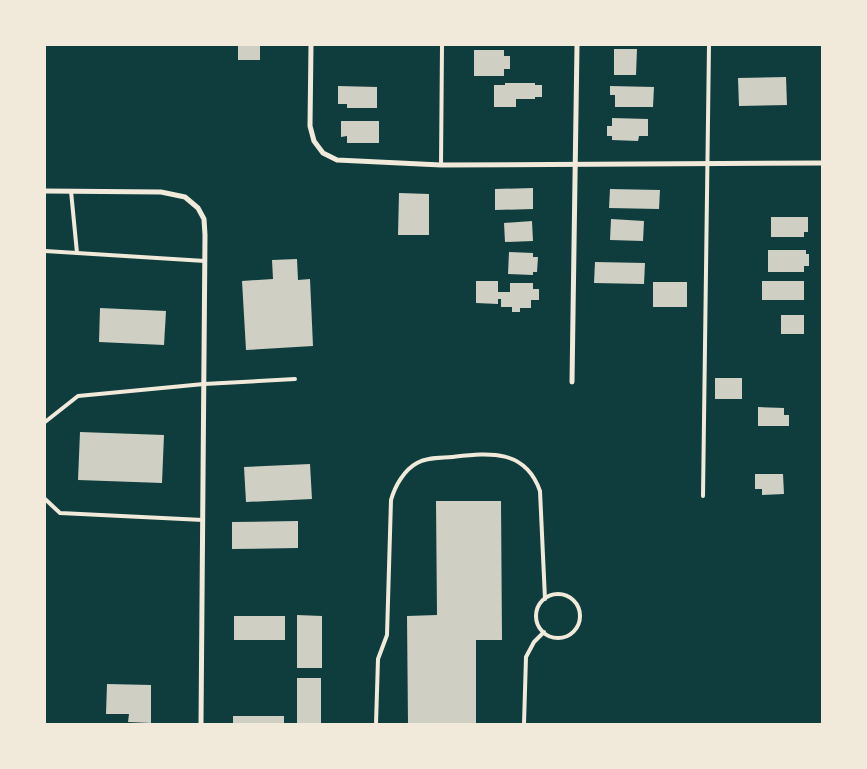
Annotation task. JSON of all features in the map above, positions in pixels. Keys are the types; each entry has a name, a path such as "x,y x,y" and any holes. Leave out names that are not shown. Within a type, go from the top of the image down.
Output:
{"street":[{"path":"311,45 310,126 314,141 322,153 337,160 441,165 822,163"},
{"path":"572,382 577,45"},
{"path":"45,191 161,192 185,197 198,208 204,219 201,724"}],"lane":[{"path":"441,165 442,45"},
{"path":"703,496 708,45"},
{"path":"71,191 77,253"},
{"path":"45,251 205,261"},
{"path":"45,422 78,396 204,384 295,379"},
{"path":"376,724 378,659 387,635 391,500 395,488 412,466 424,460 488,453 506,456 530,472 537,482 540,491 545,599"},
{"path":"45,499 60,513 203,520"},
{"path":"558,594 572,599 577,604 580,618 578,625 568,636 554,637 544,632 538,624 536,617 540,604 545,599 551,595 558,594"},
{"path":"524,724 526,657 534,642 544,632"}],"building":[{"path":"238,45 260,46 260,60 238,60"},
{"path":"614,49 637,49 636,75 614,75"},
{"path":"474,50 504,50 504,56 510,56 510,69 504,69 504,76 474,76"},
{"path":"786,77 787,105 739,106 738,78"},
{"path":"505,83 535,83 535,85 542,85 542,97 516,99 516,107 494,107 494,85 505,85"},
{"path":"338,86 377,87 377,108 347,108 347,104 338,104"},
{"path":"610,86 654,87 653,107 615,107 615,95 610,95"},
{"path":"612,118 648,119 648,136 639,136 638,141 612,140 612,136 607,136 607,126 612,126"},
{"path":"341,121 379,121 379,143 347,143 347,136 341,137"},
{"path":"533,188 533,209 495,210 495,189"},
{"path":"610,189 660,190 659,209 609,208"},
{"path":"399,193 429,194 429,235 398,235"},
{"path":"771,217 808,217 808,232 804,232 804,237 771,237"},
{"path":"611,219 644,221 643,241 610,240"},
{"path":"532,221 533,241 505,242 504,223"},
{"path":"768,250 806,250 806,254 809,254 809,266 804,266 804,272 768,272"},
{"path":"509,252 533,253 533,257 538,257 537,272 533,272 533,275 508,274"},
{"path":"297,259 298,280 310,279 313,346 246,350 242,281 273,279 272,260"},
{"path":"595,262 645,263 644,284 594,283"},
{"path":"476,281 498,281 498,292 510,292 510,283 533,283 533,289 539,289 539,300 531,300 531,308 520,308 520,312 512,312 512,307 501,307 501,299 498,299 498,304 476,303"},
{"path":"762,281 804,281 804,300 762,300"},
{"path":"653,282 687,282 687,307 653,307"},
{"path":"100,308 166,311 164,345 99,342"},
{"path":"781,315 804,315 804,334 781,334"},
{"path":"715,378 742,378 742,399 715,399"},
{"path":"758,407 784,408 784,415 789,415 789,426 758,426"},
{"path":"80,432 164,435 162,483 78,480"},
{"path":"310,464 312,499 246,502 244,467"},
{"path":"755,474 783,474 784,494 762,495 762,489 755,489"},
{"path":"436,501 501,501 502,640 476,640 476,724 408,724 407,616 437,615"},
{"path":"298,521 298,548 232,549 232,522"},
{"path":"297,615 322,616 322,668 297,668"},
{"path":"234,616 285,616 285,640 234,640"},
{"path":"297,678 321,678 321,724 297,724"},
{"path":"107,684 151,685 151,723 128,722 129,714 106,714"},
{"path":"233,716 284,716 284,724 233,724"}]}
